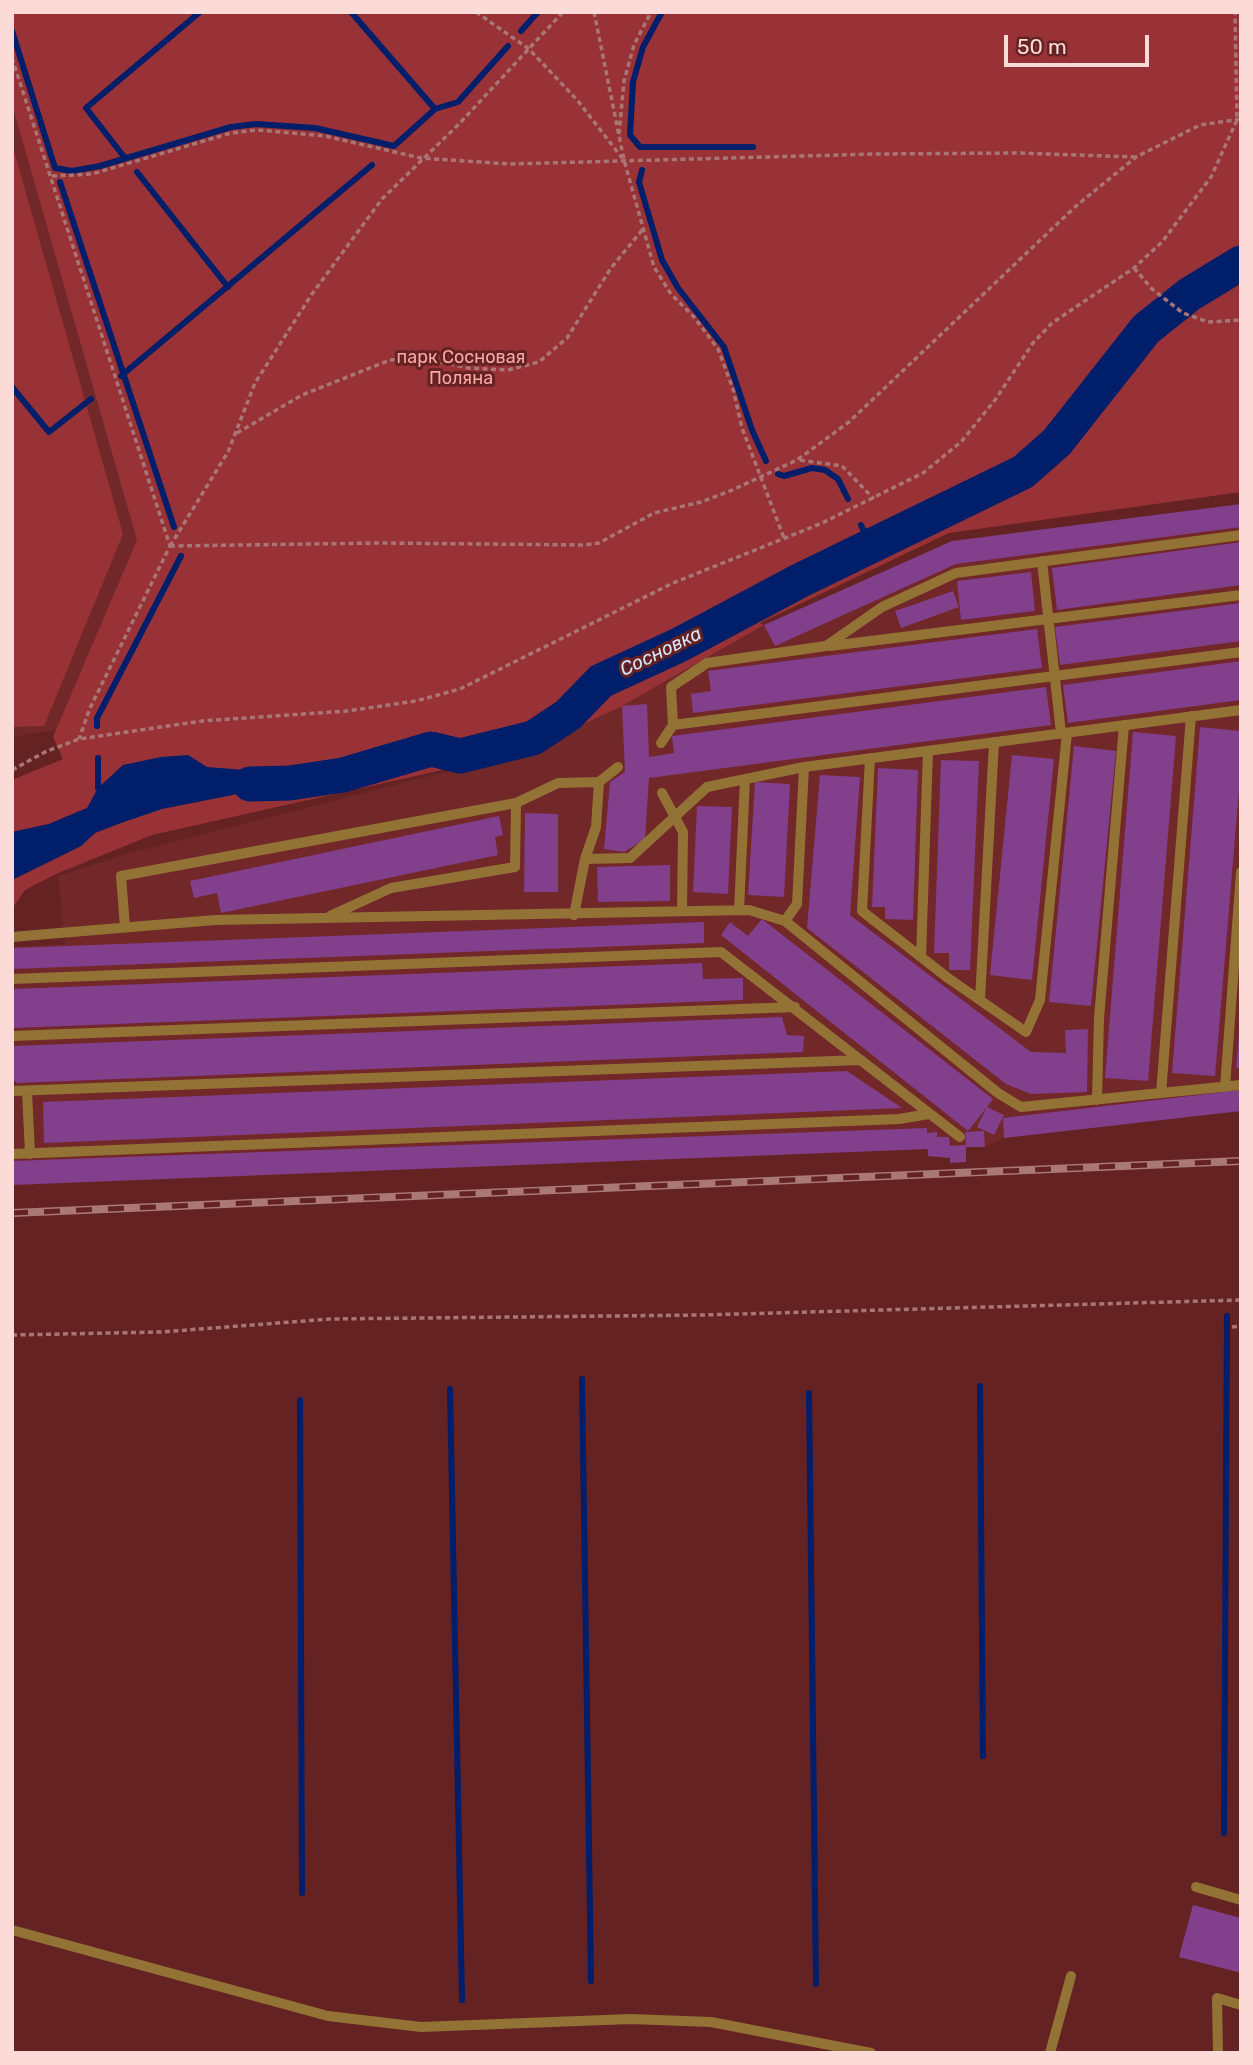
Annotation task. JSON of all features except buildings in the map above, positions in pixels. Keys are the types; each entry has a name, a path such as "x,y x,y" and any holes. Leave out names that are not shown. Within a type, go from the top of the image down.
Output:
{"lane":[{"path":"827,646 882,607 956,573 1241,535"},
{"path":"870,758 862,911 1026,1032 1040,1000 1064,733 1042,561"},
{"path":"662,743 673,725 671,687 707,663 1241,595"},
{"path":"673,725 1241,652"},
{"path":"585,859 630,858 707,787 804,767 1241,710"},
{"path":"1161,1093 1191,716"},
{"path":"1097,1100 1099,1018 1124,725"},
{"path":"980,1000 994,742"},
{"path":"921,957 928,751"},
{"path":"125,927 121,876 516,803 558,783 598,782 618,767"},
{"path":"785,921 797,904 804,767"},
{"path":"739,911 745,779"},
{"path":"574,915 585,859 596,827 598,782"},
{"path":"662,793 683,832 682,911"},
{"path":"325,918 391,888 515,867 516,803"},
{"path":"1225,1087 1241,872"},
{"path":"12,937 215,920 749,910 785,921 998,1093 1021,1107 1241,1085"},
{"path":"12,979 721,952 960,1137"},
{"path":"12,1036 795,1007"},
{"path":"12,1091 861,1060"},
{"path":"27,1091 30,1154"},
{"path":"12,1154 899,1119 929,1114"},
{"path":"1196,1887 1241,1900"},
{"path":"12,1930 328,2016 421,2027 631,2019 710,2022 871,2053"},
{"path":"1050,2053 1071,1976"},
{"path":"1218,2053 1217,1998 1241,2005"}],"path":[{"path":"476,12 529,49 578,102 624,160"},
{"path":"79,739 90,708 170,546 228,452 255,383 291,325 382,199 421,158 459,124 563,12"},
{"path":"594,12 619,139 654,267 671,294 694,317 718,349 783,538"},
{"path":"619,139 624,81 634,45 651,12"},
{"path":"12,770 47,751 79,739 202,721 347,710 416,701 460,689 624,607 874,499 923,473 961,442 995,400 1033,343 1052,323 1133,268 1162,242 1200,193 1239,119 1235,12"},
{"path":"12,58 170,546"},
{"path":"170,546 381,543 585,545 598,543 654,513 701,502 797,460 849,422 1076,206 1136,157 1200,125 1239,119"},
{"path":"52,176 92,174 231,132 257,130 325,136 421,158 510,164 1019,153 1136,157"},
{"path":"235,434 302,395 390,360 425,359 469,368 508,370 539,362 567,338 611,268 643,229"},
{"path":"1133,268 1152,289 1183,313 1208,321 1241,320"},
{"path":"797,460 842,466 874,499"},
{"path":"12,1335 161,1332 330,1319 702,1315 1241,1300"},
{"path":"1232,1327 1241,1326"}],"shaded area":[{"path":"12,83 160,545 68,728 12,737"},
{"path":"1241,504 1241,1111 1004,1138 985,1147 966,1147 966,1162 950,1163 950,1158 928,1156 927,1149 12,1185 12,947 65,944 58,876 130,853 527,751 622,706 764,625 952,541"},
{"path":"188,755 207,767 270,772 298,782 162,809 121,823 95,833 81,846 12,880 12,832 49,824 87,808 98,788 123,765 161,757"}],"green space":[{"name":"парк Сосновая Поляна","path":"12,12 1241,12 1241,492 949,533 760,623 764,625 622,706 527,751 152,835 56,874 25,890 12,909 12,880 81,846 95,833 121,822 87,808 49,824 12,832 12,780 63,759 53,737 137,540 12,104"},
{"path":"12,144 123,534 44,726 12,727"}],"waterway":[{"path":"125,158 86,108 200,12"},
{"path":"351,12 435,109"},
{"path":"521,31 538,12"},
{"path":"662,12 643,47 633,82 630,135 640,147 753,147"},
{"path":"12,31 55,168 72,171 100,166 231,127 256,124 315,128 394,146 435,109 458,102 508,46"},
{"path":"121,376 372,165"},
{"path":"642,170 639,182 662,260 678,288 724,347 752,430 766,461"},
{"path":"137,172 228,287"},
{"path":"60,182 174,527"},
{"name":"Сосновка","path":"250,784 290,783 343,775 431,749 460,756 533,738 568,715 601,681 679,645 799,581 1023,472 1057,442 1146,329 1190,294 1241,263"},
{"path":"12,387 49,432 91,399"},
{"path":"778,474 784,476 812,468 825,470 838,479 848,499"},
{"path":"861,525 871,546"},
{"path":"97,726 97,718 181,556"},
{"path":"98,758 98,788"},
{"path":"1224,1833 1227,1316"},
{"path":"582,1379 591,1981"},
{"path":"980,1386 983,1756"},
{"path":"450,1389 462,2000"},
{"path":"809,1393 816,1984"},
{"path":"300,1400 302,1893"}],"railway":[{"path":"12,1213 1241,1161"}]}
